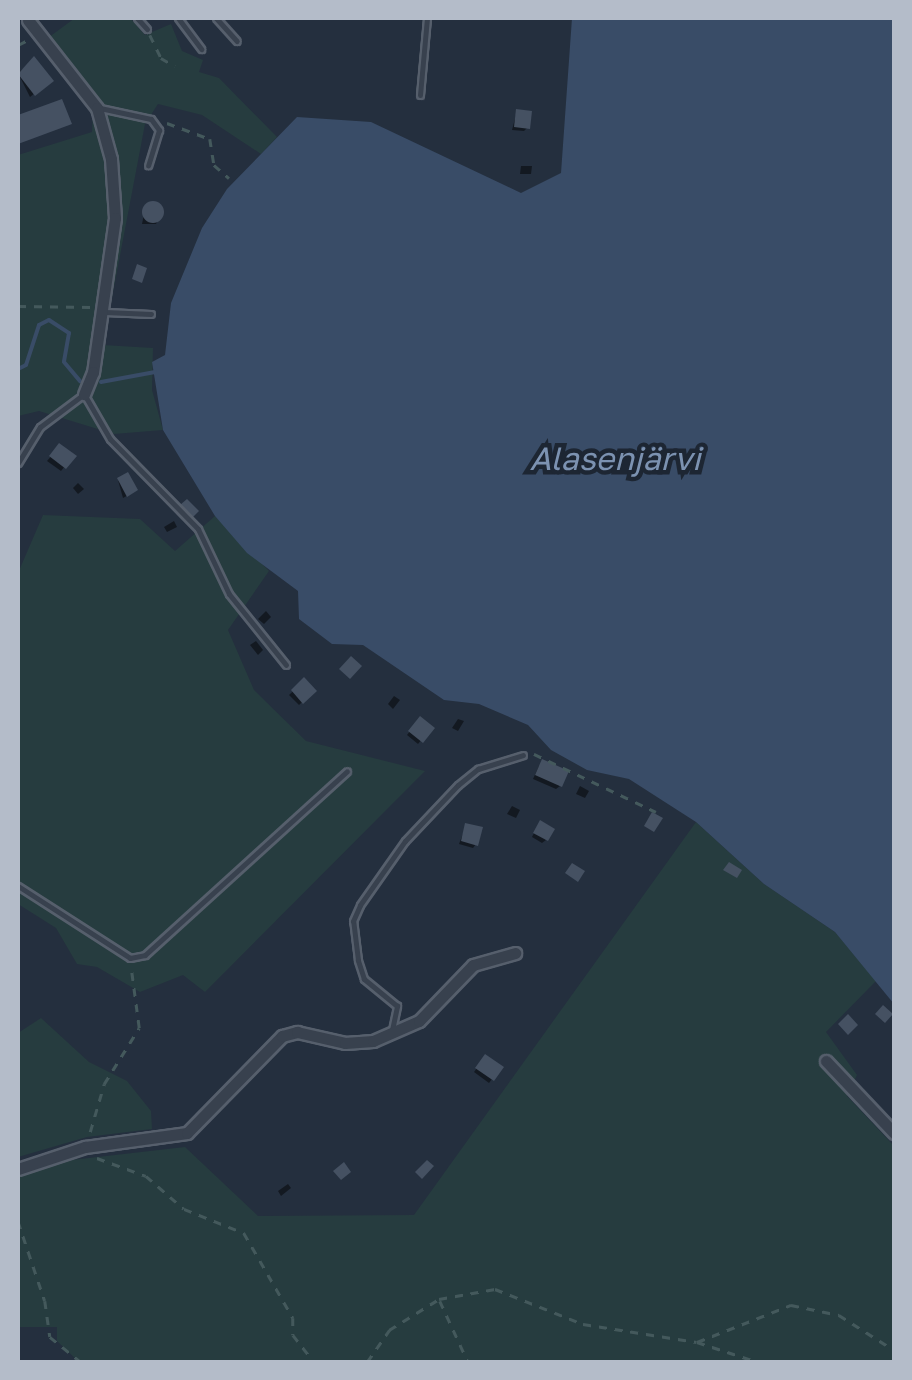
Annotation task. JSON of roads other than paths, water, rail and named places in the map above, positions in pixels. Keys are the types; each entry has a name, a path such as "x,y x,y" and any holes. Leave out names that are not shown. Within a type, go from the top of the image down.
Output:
{"street":[{"path":"18,30 29,19 97,108 115,196 102,310 84,394"},
{"path":"18,1168 85,1147 187,1134 282,1036 311,1032 359,1044 419,1020 461,972 515,953"},
{"path":"826,1061 894,1132"}],"lane":[{"path":"138,18 147,29"},
{"path":"178,18 202,49"},
{"path":"216,18 237,42"},
{"path":"420,94 427,18"},
{"path":"97,108 151,119 160,130 148,166"},
{"path":"102,310 151,314"},
{"path":"18,463 40,427 84,394 110,440 198,530 229,594 286,665"},
{"path":"392,1030 397,1006 364,979 358,960 353,921 360,905 404,840 458,784 478,769 522,755"},
{"path":"18,886 130,958 145,955 193,918 218,887 348,772"}],"water":[{"name":"Alasenjärvi","path":"572,18 894,18 894,1004 835,932 764,884 696,822 629,779 587,770 551,750 528,725 479,704 444,700 363,645 332,644 299,619 298,591 247,553 215,516 163,430 152,362 165,355 171,303 202,228 227,189 297,117 371,122 521,193 561,173"}],"waterway":[{"path":"18,369 26,365 39,325 49,320 69,333 64,362 80,381"},
{"path":"101,382 155,372"}]}
